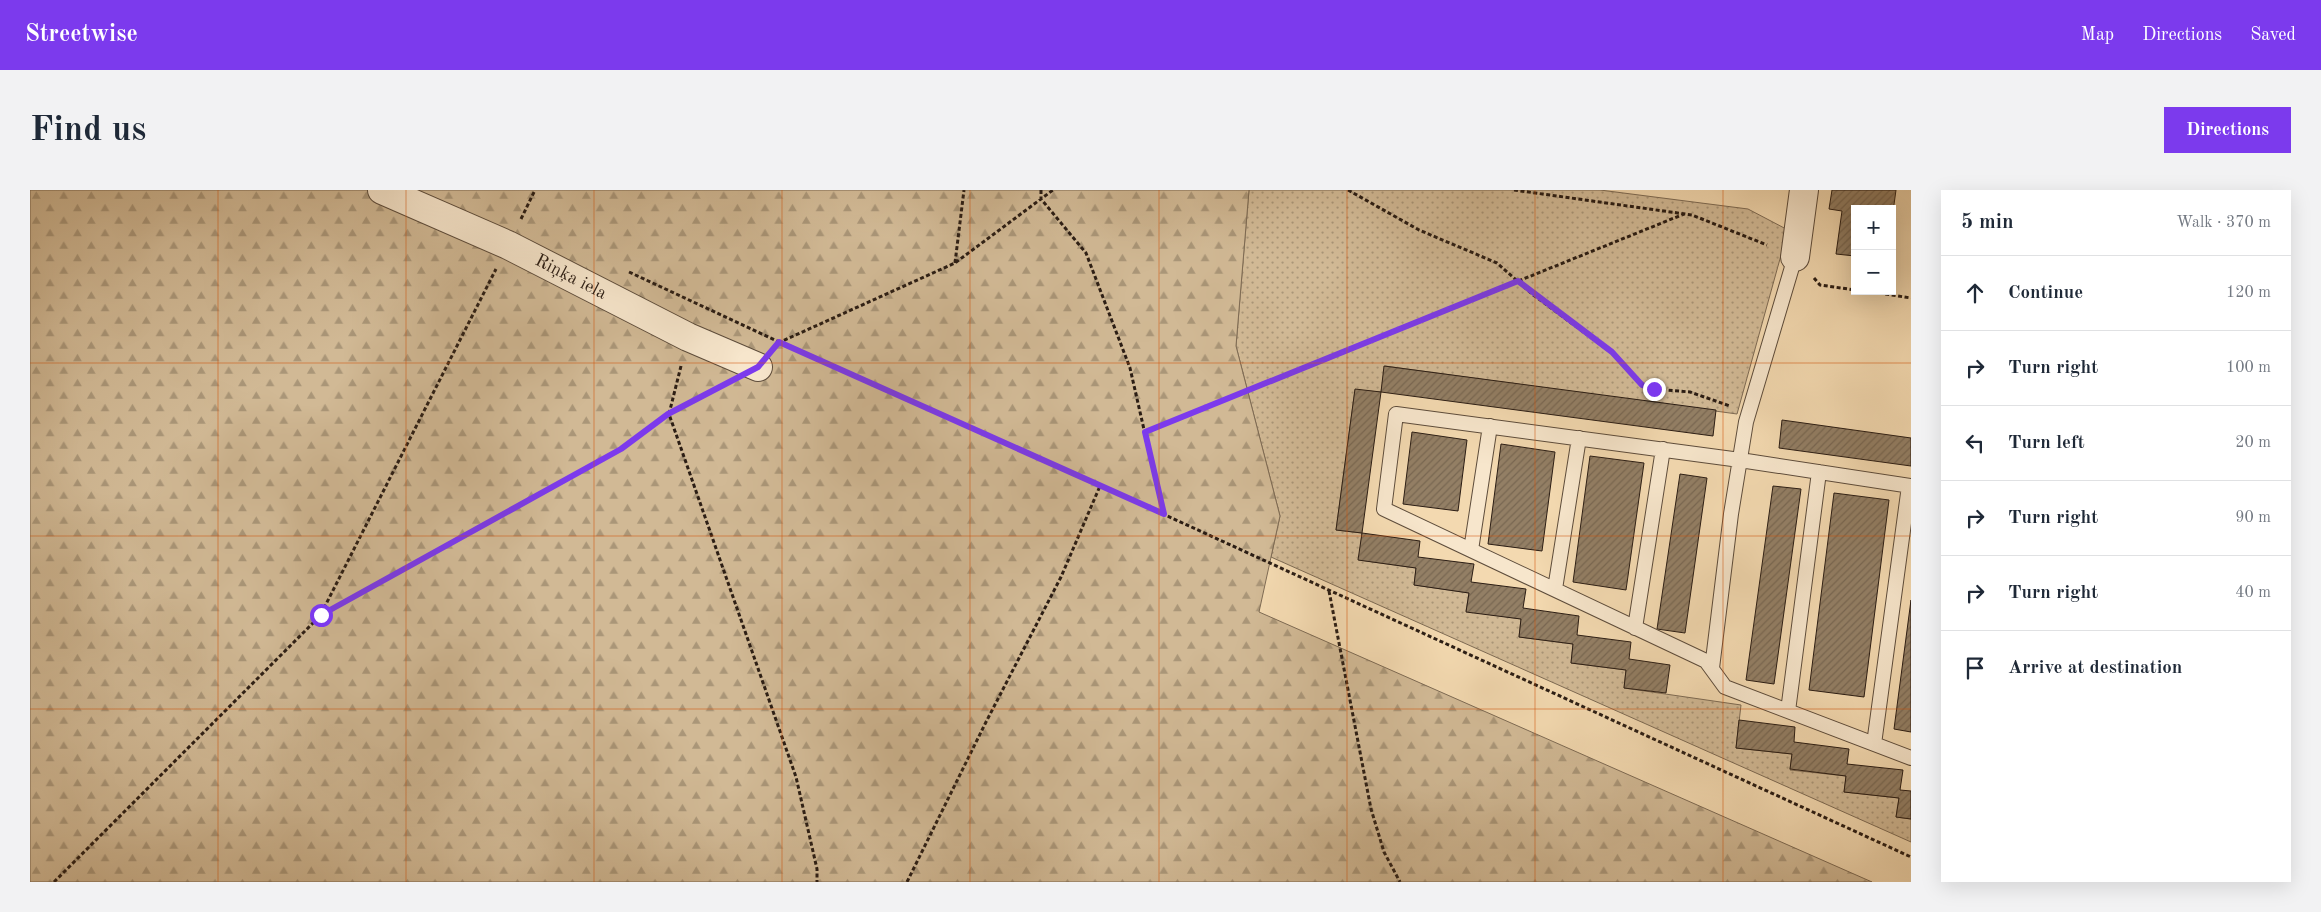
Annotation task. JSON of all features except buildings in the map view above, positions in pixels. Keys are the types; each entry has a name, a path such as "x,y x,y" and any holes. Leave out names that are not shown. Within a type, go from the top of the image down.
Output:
{"street":[{"name":"Riņķa iela","path":"382,190 508,246 688,337 758,367"},
{"path":"1795,257 1804,190"}],"lane":[{"path":"1712,668 1740,460 1750,412 1795,257"},
{"path":"1874,744 1910,486 1663,449 1396,414 1384,509 1706,661 1726,687 1788,711 1874,744 1911,758"},
{"path":"1471,550 1490,426"},
{"path":"1555,589 1579,438"},
{"path":"1635,628 1663,449"},
{"path":"1788,711 1819,472"}],"path":[{"path":"529,225 520,221 535,190"},
{"path":"955,263 964,190"},
{"path":"1041,190 1041,199 1086,253 1130,368 1164,514"},
{"path":"54,882 321,615 621,449 668,414 758,367 779,342 955,263 1053,190"},
{"path":"1348,190 1419,230 1497,263 1612,352 1642,385 1654,389 1690,392 1750,412"},
{"path":"1514,190 1692,215 1795,257 1820,285 1851,289"},
{"path":"1145,432 1684,214"},
{"path":"321,615 508,246"},
{"path":"627,271 779,342 1164,514 1911,857"},
{"path":"1892,295 1911,298"},
{"path":"688,337 668,414 796,777 816,868 817,882"},
{"path":"907,882 986,722 1061,577 1100,486"},
{"path":"1329,590 1371,809 1384,852 1400,882"}],"green space":[{"path":"30,190 1249,190 1236,346 1280,516 1259,612 1872,882 30,882"},
{"path":"1249,190 1600,190 1748,209 1788,230 1737,414 1385,366 1381,392 1355,390 1336,530 1362,533 1359,560 1416,568 1414,585 1469,593 1466,611 1521,619 1519,637 1573,644 1571,663 1626,670 1624,688 1741,705 1736,748 1792,754 1790,770 1846,776 1844,792 1899,798 1896,817 1911,819 1911,842 1271,557 1280,516 1236,346"}],"route":[{"path":"321,615 621,449 668,414 758,367 779,342 1164,514 1145,432 1518,281 1532,294 1612,352 1642,385 1654,389"}]}
